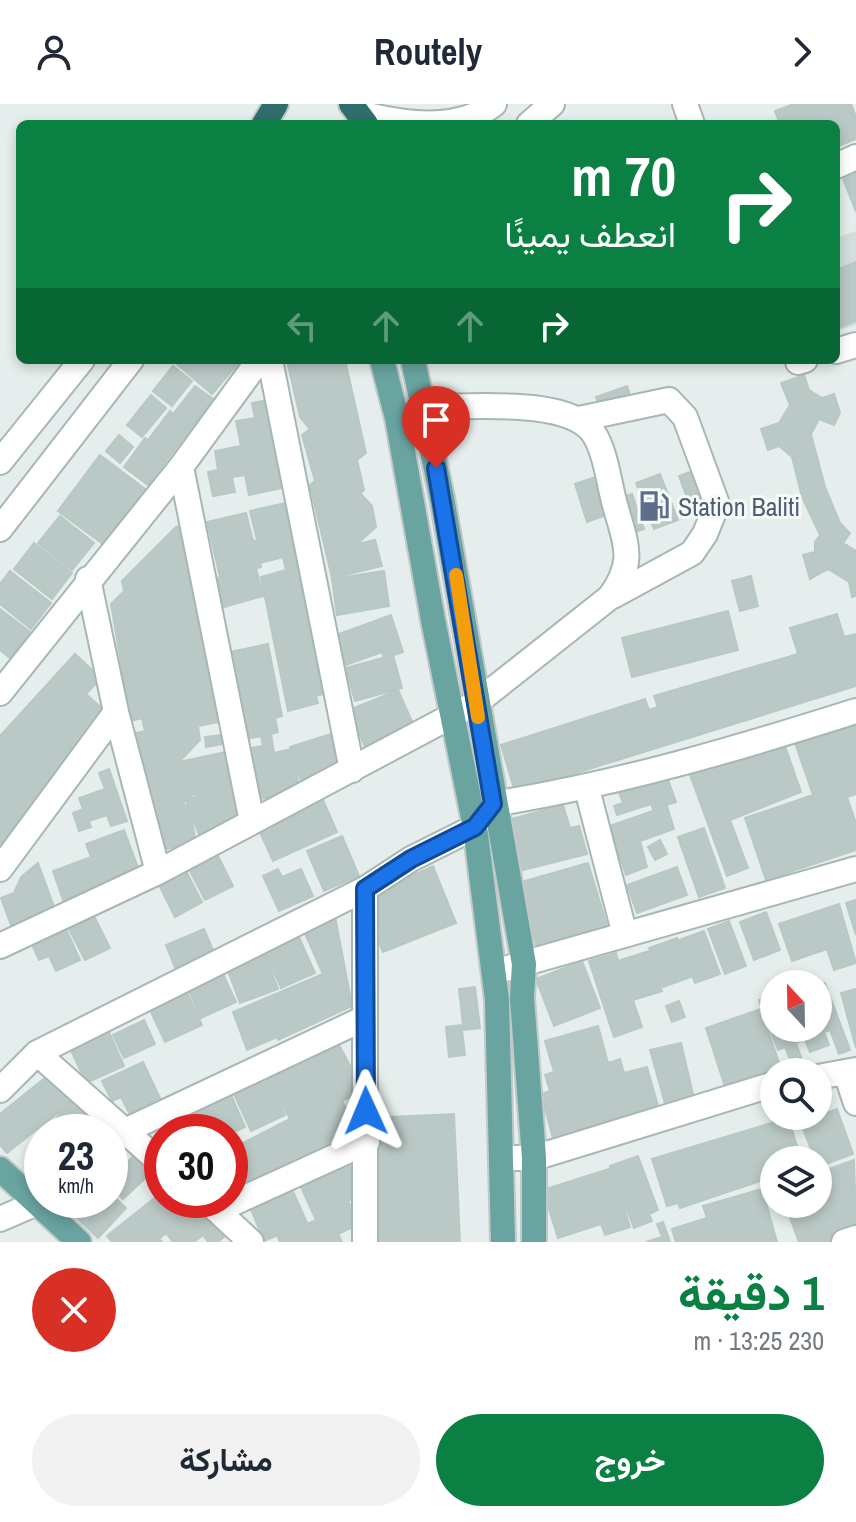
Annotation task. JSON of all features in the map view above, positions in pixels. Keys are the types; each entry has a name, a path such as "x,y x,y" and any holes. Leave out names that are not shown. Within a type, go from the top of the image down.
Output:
{"main road":[{"path":"383,364 397,418 475,827 494,972 503,1158 503,1242"},
{"path":"414,364 460,599 493,804 524,964 522,998 534,1158 534,1242"},
{"path":"0,1169 24,1191"},
{"path":"53,1218 79,1242"}],"street":[{"path":"456,120 494,104"},
{"path":"534,120 552,104"},
{"path":"359,114 386,120"},
{"path":"0,462 79,364"},
{"path":"0,529 128,364"},
{"path":"0,693 88,579 181,467 256,364"},
{"path":"271,364 352,770"},
{"path":"0,946 158,872 476,703 610,597 692,553 705,534 717,504 685,417 669,400 579,419"},
{"path":"424,407 551,409 579,419 595,436 628,553 625,577 610,597"},
{"path":"181,467 252,822"},
{"path":"88,579 116,712 158,872"},
{"path":"0,1090 37,1053 365,889 411,859 475,827 493,804 587,789 716,756 856,711"},
{"path":"0,869 116,712"},
{"path":"587,789 625,935"},
{"path":"494,972 856,869"},
{"path":"365,889 365,1242"},
{"path":"128,1130 365,1018"},
{"path":"37,1053 108,1114"},
{"path":"851,1071 856,1103"},
{"path":"503,1158 534,1158 760,1088"},
{"path":"128,1131 144,1147"},
{"path":"248,1190 367,1142"},
{"path":"0,1219 24,1209"},
{"path":"226,1218 251,1242"},
{"path":"844,1242 856,1238"}],"shaded area":[{"path":"856,231 856,325 840,330 840,237"}],"building":[{"path":"794,104 851,104 856,117 856,139 840,145 840,120 778,120 775,111"},
{"path":"856,165 856,212 840,171"},
{"path":"856,262 856,321 840,327 840,268"},
{"path":"177,364 238,364 212,394"},
{"path":"346,364 366,453 357,460 364,490 360,493 372,506 376,527 357,544 375,540 382,566 332,578 310,485 315,481 302,435 310,429 300,417 288,365"},
{"path":"173,366 192,381 172,406 153,391"},
{"path":"804,375 809,390 822,398 834,394 840,413 834,425 819,419 811,434 825,487 840,523 850,533 843,543 856,551 856,596 852,597 849,582 828,569 810,579 803,555 815,552 815,542 820,535 802,497 792,457 779,446 768,450 761,429 779,423 790,405 781,383"},
{"path":"195,386 213,399 148,485 124,467 145,438 148,440 170,411 173,414"},
{"path":"627,386 635,410 604,421 596,397"},
{"path":"151,395 166,408 142,437 127,425"},
{"path":"274,399 291,486 249,495 245,475 232,477 235,492 213,496 208,472 218,470 215,451 241,446 236,421 255,418 252,403"},
{"path":"119,435 133,447 120,463 106,451"},
{"path":"100,455 145,489 103,544 58,511"},
{"path":"701,468 711,496 689,503 679,476"},
{"path":"660,474 678,520 654,529 636,483"},
{"path":"599,476 608,502 632,494 644,529 622,536 614,512 587,522 575,484"},
{"path":"290,502 330,692 316,696 318,703 288,711 261,577 286,570 283,557 260,563 261,567 220,577 207,522 246,513 253,541 257,540 250,511"},
{"path":"60,516 94,543 72,570 38,543"},
{"path":"181,526 224,721 198,726 200,740 179,762 226,752 233,786 192,795 183,803 190,810 196,843 156,851 132,734 145,731 142,718 131,721 111,604 124,591 122,581 176,527"},
{"path":"34,543 72,573 52,599 14,569"},
{"path":"256,568 263,596 224,607 216,578"},
{"path":"10,571 51,603 31,629 0,604 0,584"},
{"path":"384,571 389,606 337,615 332,579"},
{"path":"751,576 758,606 740,611 732,581"},
{"path":"0,609 30,632 10,658 0,650"},
{"path":"728,611 738,650 632,677 622,638"},
{"path":"837,614 844,637 856,634 856,686 515,792 501,745 645,699 649,710 658,707 654,696 798,654 790,628"},
{"path":"391,615 403,652 384,658 382,652 346,665 336,635"},
{"path":"268,644 282,716 275,718 278,732 271,734 274,753 292,749 300,791 255,800 245,749 263,746 261,736 246,739 230,652"},
{"path":"75,654 101,678 86,694 106,712 67,755 75,763 0,865 0,736"},
{"path":"393,655 402,688 355,701 346,668"},
{"path":"398,690 414,726 365,747 349,710"},
{"path":"856,716 856,794 847,797 856,823 856,850 766,880 745,818 813,795 793,737"},
{"path":"331,734 343,770 302,783 290,747"},
{"path":"221,735 223,744 206,747 205,737"},
{"path":"783,740 801,792 730,820 748,868 727,876 689,772"},
{"path":"109,769 127,821 111,826 107,815 89,821 91,827 79,831 73,813 83,809 79,798 105,789 99,773"},
{"path":"665,771 676,802 653,809 651,804 617,815 614,806 623,803 617,787"},
{"path":"229,785 241,820 199,835 186,800"},
{"path":"323,800 337,832 273,861 259,830"},
{"path":"563,805 570,828 579,826 587,854 523,870 508,820"},
{"path":"667,806 674,829 640,841 647,867 626,875 609,826"},
{"path":"704,828 725,888 699,897 678,837"},
{"path":"124,830 140,873 63,900 53,871 91,857 86,844"},
{"path":"342,836 359,876 324,891 307,851"},
{"path":"660,840 667,854 655,860 648,847"},
{"path":"217,854 233,886 205,900 189,869"},
{"path":"38,863 56,912 12,928 1,898 14,893 21,877"},
{"path":"588,863 608,929 538,950 518,883"},
{"path":"433,866 456,923 383,952 375,933 381,930 368,896"},
{"path":"677,867 687,895 637,913 627,885"},
{"path":"185,869 202,902 175,917 158,883"},
{"path":"278,869 282,877 301,869 313,896 279,911 263,876"},
{"path":"856,900 856,935 846,903"},
{"path":"839,904 856,963 834,970 827,949 792,961 779,924"},
{"path":"766,912 780,950 754,960 740,922"},
{"path":"94,916 110,948 85,960 69,929"},
{"path":"335,916 352,1006 278,1040 277,1037 247,1050 233,1012 323,974 303,929"},
{"path":"729,921 746,966 725,974 708,929"},
{"path":"204,929 215,955 176,970 166,945"},
{"path":"67,931 80,960 56,971 49,956 39,960 33,947"},
{"path":"704,931 720,974 695,983 679,940"},
{"path":"298,935 315,973 281,988 264,949"},
{"path":"677,938 691,977 663,987 649,948"},
{"path":"649,951 662,991 633,1000 642,1027 614,1037 589,961 616,953 618,961"},
{"path":"265,954 278,989 240,1003 227,968"},
{"path":"582,961 600,1008 554,1026 536,979"},
{"path":"222,972 236,1002 201,1018 188,989"},
{"path":"475,987 480,1028 462,1030 465,1055 449,1057 446,1027 463,1025 459,989"},
{"path":"856,989 856,1048 841,993"},
{"path":"187,993 202,1025 165,1042 150,1010"},
{"path":"679,1001 685,1017 672,1022 666,1006"},
{"path":"832,1002 850,1050 839,1054 832,1035"},
{"path":"760,1009 760,1042 772,1042 777,1058 760,1058 760,1089 729,1099 706,1028"},
{"path":"144,1020 155,1044 124,1058 113,1035"},
{"path":"598,1026 608,1063 620,1059 624,1073 647,1067 660,1113 554,1142 541,1094 550,1091 545,1075 554,1072 545,1041"},
{"path":"108,1030 124,1066 86,1083 70,1048"},
{"path":"775,1042 798,1042 801,1058 789,1058 785,1047 778,1050"},
{"path":"806,1042 828,1042 829,1045 810,1052"},
{"path":"681,1043 696,1107 668,1114 650,1050"},
{"path":"339,1045 363,1090 342,1101 356,1129 249,1184 248,1140 290,1119 267,1075 323,1046 326,1052"},
{"path":"143,1062 160,1098 129,1113 121,1097 112,1101 102,1081"},
{"path":"51,1073 73,1101 56,1114 24,1114 24,1140 7,1153 0,1145 0,1114"},
{"path":"267,1076 285,1115 251,1131 248,1114 243,1114 233,1092"},
{"path":"231,1095 239,1114 187,1114"},
{"path":"76,1097 94,1114 60,1114"},
{"path":"837,1109 853,1154 832,1162 832,1146 810,1146 803,1130 832,1130 832,1111"},
{"path":"454,1114 460,1242 374,1242 369,1118"},
{"path":"760,1126 760,1130 792,1130 797,1146 760,1146 760,1181 680,1208 678,1203 667,1206 652,1159"},
{"path":"138,1152 144,1159 144,1179 128,1194 128,1162"},
{"path":"638,1156 658,1210 649,1214 652,1221 634,1228 610,1166"},
{"path":"854,1160 856,1225 837,1231 839,1237 827,1242 799,1242 790,1218 832,1218 832,1168"},
{"path":"349,1165 362,1194 348,1201 359,1224 338,1234 342,1242 280,1242 278,1237 316,1220 301,1187"},
{"path":"612,1168 630,1227 605,1235 601,1224 558,1238 543,1190"},
{"path":"292,1189 307,1223 264,1241 250,1207"},
{"path":"760,1190 760,1218 770,1218 777,1242 676,1242 672,1229 707,1218 703,1206"},
{"path":"144,1206 144,1218 210,1218 225,1236 218,1242 208,1242 203,1235 194,1242 173,1242 166,1233 159,1239 162,1242 112,1242 107,1236"},
{"path":"77,1218 117,1218 98,1238"},
{"path":"663,1222 670,1242 646,1242 662,1237 657,1224"}],"slow traffic":[{"path":"456,575 478,717"}],"place":[{"name":"Station Baliti","path":"654,506"}],"route":[{"path":"366,1111 365,889 411,859 475,827 493,804 436,468"}]}
